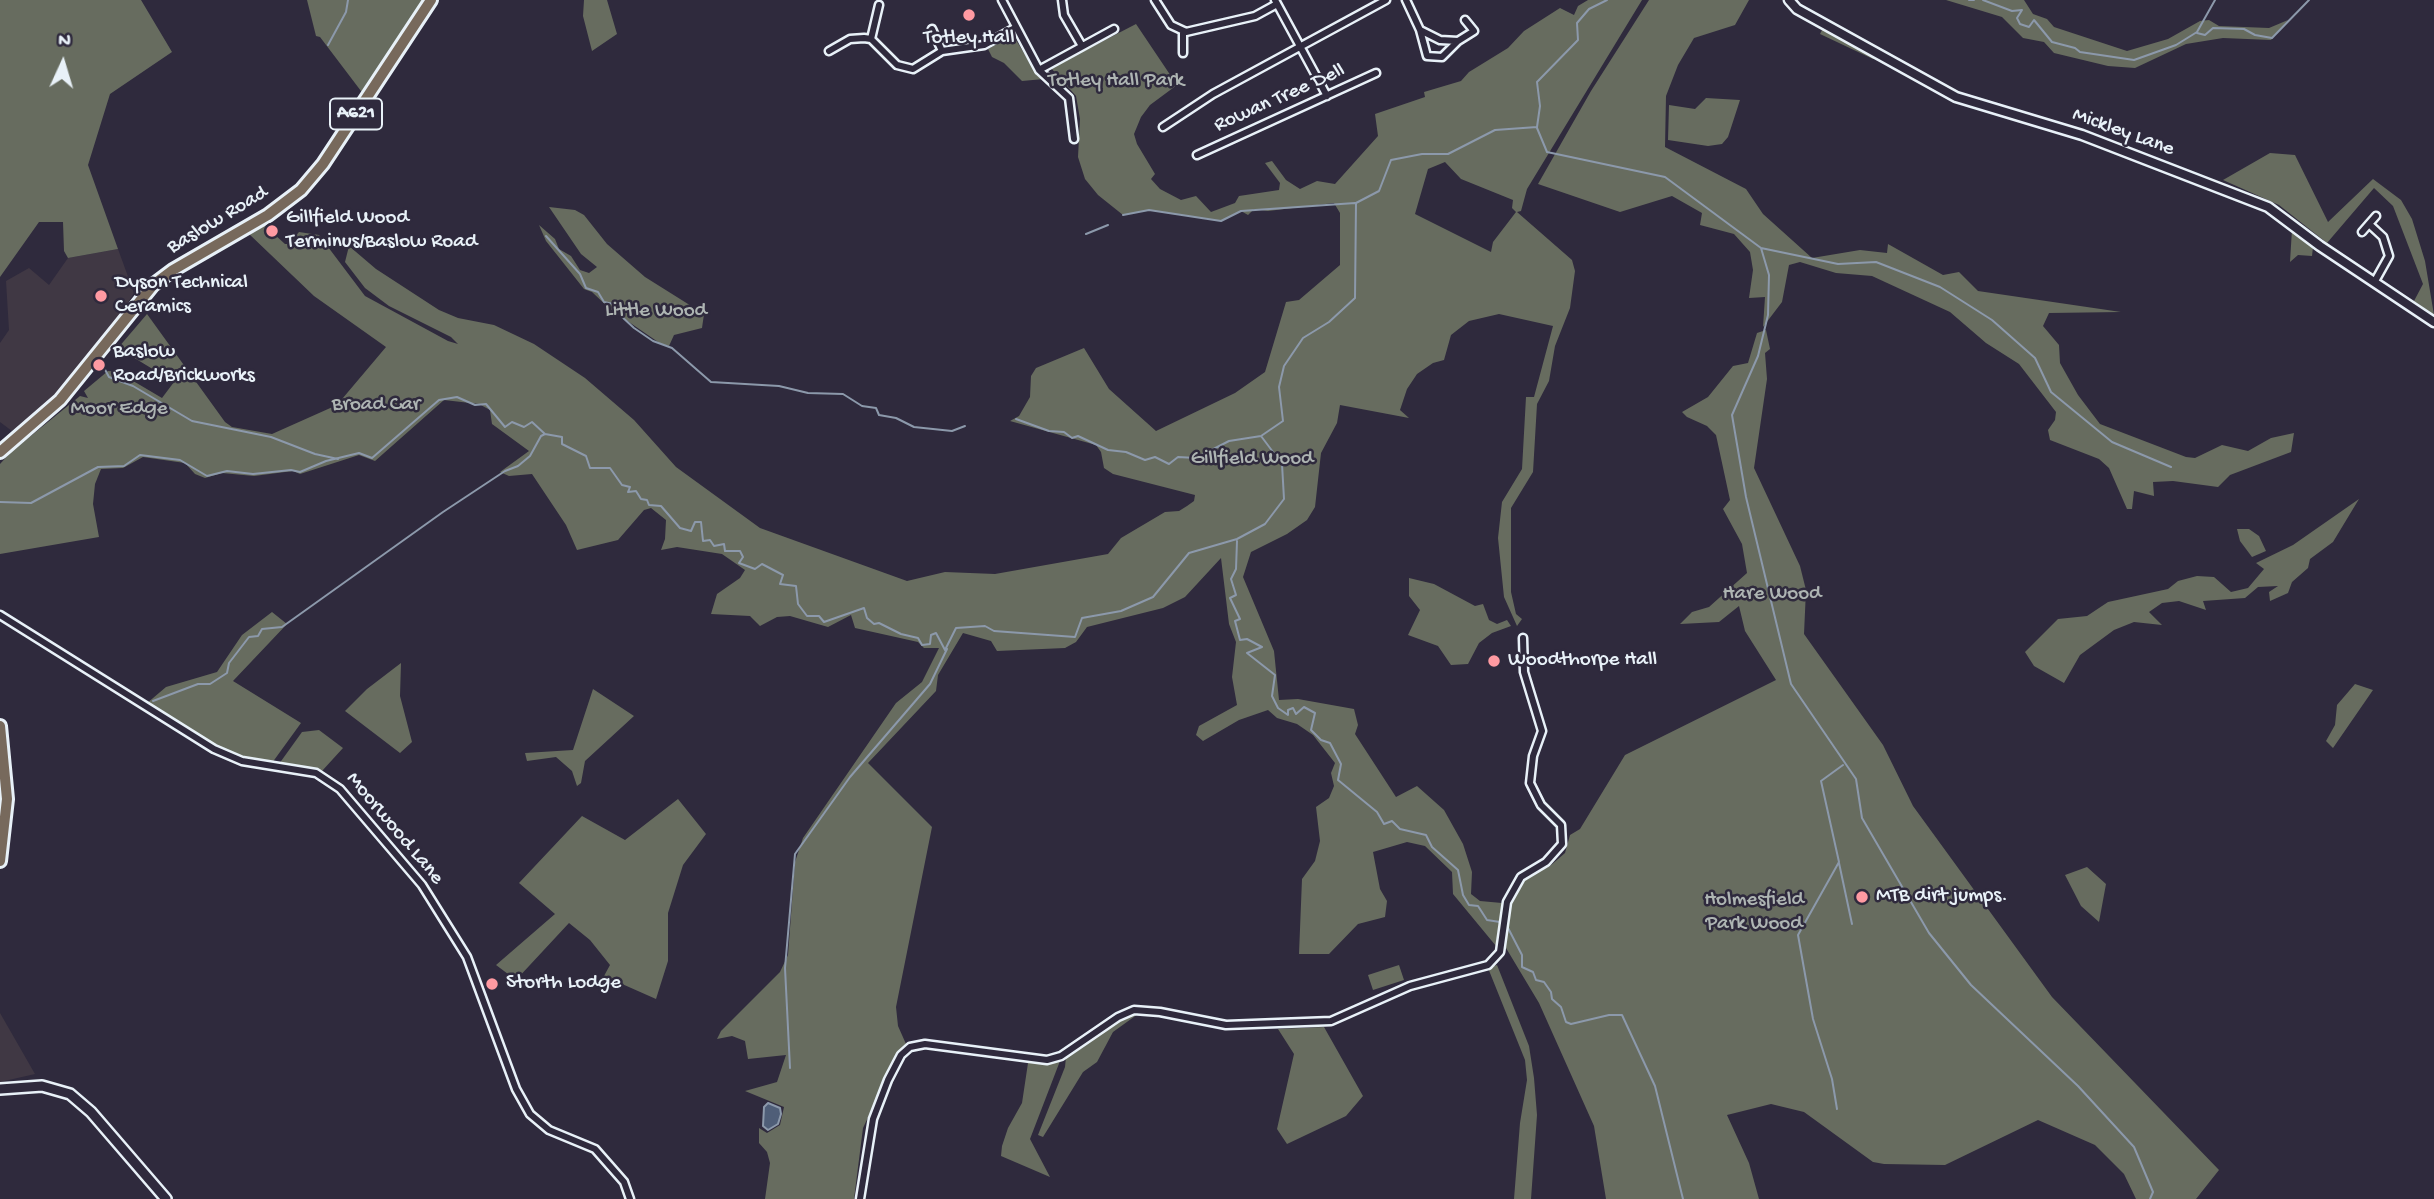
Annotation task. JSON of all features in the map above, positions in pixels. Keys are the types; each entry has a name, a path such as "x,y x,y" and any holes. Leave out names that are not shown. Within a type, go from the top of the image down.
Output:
{"main road":[{"name":"Baslow Road","path":"0,452 60,400 153,285 173,270 268,215 301,190 323,164 430,0"},
{"path":"0,726 7,816 0,861"},
{"path":"0,1089 48,1086 69,1094 91,1112 166,1199"}],"street":[{"path":"1002,0 1039,70 1069,98 1074,139"},
{"path":"1062,0 1064,15 1082,46"},
{"path":"1155,0 1171,25 1183,32 1255,16 1276,2 1327,96"},
{"path":"1163,127 1213,94 1386,0"},
{"path":"1406,0 1420,30 1422,46 1427,56 1442,57 1458,41 1474,31 1465,20"},
{"name":"Mickley Lane","path":"1789,0 1797,9 1956,97 2082,135 2269,207 2434,322"},
{"path":"871,39 879,5"},
{"path":"829,51 850,39 871,39 891,61 908,69 916,68 942,51 984,45 1015,28"},
{"path":"932,29 942,51"},
{"path":"1039,70 1114,29"},
{"path":"1420,30 1440,40 1458,41"},
{"path":"1183,32 1183,53"},
{"name":"Rowan Tree Dell","path":"1197,155 1376,73"},
{"path":"2362,232 2376,216"},
{"path":"2369,224 2383,237 2389,256 2375,281"},
{"name":"Moorwood Lane","path":"0,615 214,749 242,761 316,773 340,789 422,885 467,957 516,1089 530,1114 549,1130 595,1149 624,1182 630,1199"},
{"path":"860,1199 873,1119 888,1080 901,1055 910,1046 925,1044 1048,1060 1061,1056 1118,1017 1134,1010 1160,1012 1226,1025 1331,1021 1410,986 1488,965 1500,952 1507,902 1521,877 1546,862 1562,844 1561,825 1541,804 1530,783 1533,756 1542,734 1524,672 1523,638"}],"shaded area":[{"path":"118,249 134,293 106,337 59,395 12,431 0,422 0,343 9,330 6,281 29,268 49,285 68,258"},
{"path":"0,1013 35,1074 0,1082"}],"green space":[{"path":"0,0 141,0 172,52 110,94 88,165 118,249 68,258 64,251 63,222 39,222 0,277"},
{"path":"307,0 426,0 364,95 320,37 316,36"},
{"path":"584,0 607,0 617,34 592,51 583,16"},
{"path":"1588,0 1642,0 1527,189 1521,211 1517,212 1572,260 1575,271 1570,308 1555,346 1549,381 1537,404 1533,472 1511,508 1511,592 1516,614 1522,619 1517,626 1504,597 1498,538 1502,502 1522,469 1526,397 1534,397 1553,326 1499,314 1469,321 1451,335 1444,360 1433,363 1417,374 1407,389 1400,410 1409,418 1340,405 1337,423 1321,453 1315,507 1307,520 1287,534 1251,552 1243,577 1274,651 1279,700 1298,699 1354,709 1358,725 1355,734 1396,797 1417,786 1444,810 1463,844 1472,872 1471,894 1480,901 1502,903 1496,946 1453,894 1452,872 1425,846 1407,842 1373,852 1380,889 1387,901 1385,917 1358,924 1329,954 1299,954 1302,879 1315,861 1320,841 1316,807 1329,798 1334,786 1331,773 1335,763 1313,735 1297,724 1277,718 1268,710 1239,720 1203,741 1196,735 1199,726 1237,705 1232,677 1236,642 1229,624 1221,558 1185,597 1163,608 1087,627 1076,642 1065,648 997,651 991,641 963,633 938,675 936,691 868,763 932,827 896,1007 898,1026 906,1044 899,1052 863,1128 854,1199 765,1199 770,1163 767,1152 759,1143 759,1128 767,1133 780,1125 784,1107 745,1091 777,1082 786,1055 748,1059 745,1041 732,1036 717,1039 721,1031 780,972 788,955 795,862 803,838 896,703 922,682 939,648 924,648 918,642 855,628 851,615 828,627 790,616 777,617 760,626 750,616 711,614 717,594 740,578 745,570 722,554 677,547 661,550 665,539 666,520 651,508 644,510 618,540 577,550 566,525 532,474 509,476 500,472 529,451 492,424 490,410 479,404 444,400 375,461 359,455 300,474 293,471 254,476 222,473 205,478 195,474 185,463 143,457 123,468 101,469 95,484 93,504 99,537 0,554 0,464 11,452 80,396 88,398 84,391 108,371 118,372 162,398 174,382 118,348 147,314 225,422 232,427 272,434 337,405 386,347 314,296 248,233 263,224 285,244 289,244 299,232 319,235 365,296 448,341 458,344 451,337 389,306 365,288 345,262 349,246 376,269 439,310 458,318 494,325 534,344 585,378 634,420 676,467 760,528 907,581 945,572 995,574 1108,554 1121,538 1165,512 1179,511 1194,501 1195,495 1113,474 1104,468 1101,452 1096,445 1010,421 1019,416 1030,397 1031,376 1036,368 1084,348 1109,389 1156,431 1235,393 1265,372 1286,302 1299,300 1340,265 1340,213 1334,203 1268,211 1254,209 1248,215 1241,211 1221,221 1149,210 1123,215 1098,195 1085,179 1078,157 1080,119 1076,96 1051,68 1136,24 1177,85 1150,105 1141,117 1134,134 1137,144 1155,174 1151,179 1160,189 1181,200 1196,196 1211,212 1235,203 1239,196 1279,190 1280,183 1265,163 1272,161 1286,180 1300,189 1317,181 1335,184 1378,136 1375,114 1425,97 1424,92 1461,81 1469,72 1508,48 1524,31 1560,8 1574,15 1578,6","holes":["1445,162 1461,179 1513,200 1512,208 1516,212 1493,242 1491,252 1415,214 1428,169"]},
{"path":"1649,0 1749,0 1735,25 1694,38 1678,65 1666,96 1665,147 1746,189 1763,214 1812,258 1860,250 1887,253 1888,244 1943,275 1959,272 1978,291 2121,312 2049,313 2043,326 2059,345 2060,363 2078,395 2100,424 2186,457 2195,458 2222,445 2248,451 2271,438 2294,433 2291,452 2230,475 2218,487 2173,481 2153,482 2154,496 2134,491 2132,509 2127,509 2109,468 2099,459 2050,440 2048,430 2055,420 2056,412 2019,364 1986,343 1950,312 1872,276 1836,273 1800,262 1789,265 1782,302 1763,327 1765,297 1749,298 1753,270 1750,252 1734,234 1700,225 1702,213 1672,196 1620,212 1538,184 1591,91"},
{"path":"1946,0 2024,0 2033,14 2047,19 2054,27 2127,51 2168,39 2200,21 2209,20 2219,26 2269,28 2288,20 2271,40 2223,38 2186,44 2135,68 2108,66 2054,53 2044,42 2023,38 2002,17"},
{"path":"1824,26 1879,58 1873,59 1820,34"},
{"path":"1013,35 1036,73 1044,79 1022,81 1004,63 992,57 988,49"},
{"path":"1706,98 1740,100 1728,137 1722,144 1708,146 1668,140 1669,105 1695,109"},
{"path":"2270,153 2295,155 2328,222 2373,179 2401,200 2412,219 2425,261 2434,315 2414,301 2423,284 2393,206 2374,188 2327,243 2279,205 2223,180"},
{"name":"Little Wood","path":"549,207 575,210 584,215 607,244 645,277 704,314 702,328 674,335 669,346 661,344 610,309 592,292 584,289 546,241 539,225 555,239 559,249 571,256 580,270 589,273 597,267 581,254"},
{"path":"2292,229 2313,247 2312,256 2298,255 2290,262"},
{"name":"Holmesfield Park Wood","path":"1766,330 1770,349 1765,353 1767,379 1754,468 1800,566 1806,590 1804,634 1883,745 1913,806 2052,997 2219,1170 2196,1199 2136,1199 2124,1174 2095,1145 2038,1120 1945,1165 1884,1164 1873,1162 1804,1112 1771,1104 1727,1115 1749,1163 1759,1199 1606,1199 1594,1126 1539,1003 1506,948 1504,940 1509,905 1525,879 1550,866 1565,853 1570,835 1580,829 1625,755 1776,680 1745,631 1739,606 1719,622 1680,624 1692,612 1709,607 1747,573 1742,544 1723,509 1730,500 1716,435 1707,426 1682,412 1708,397 1733,366 1748,363 1757,333"},
{"path":"2359,499 2333,542 2310,559 2308,568 2292,582 2288,593 2270,601 2269,592 2278,586 2258,587 2245,598 2203,601 2206,610 2179,601 2162,603 2149,612 2162,625 2134,622 2114,630 2080,655 2064,683 2034,666 2025,652 2058,619 2087,616 2108,602 2168,589 2178,581 2197,576 2214,577 2231,592 2248,588 2264,569 2256,563 2293,545"},
{"path":"2237,529 2249,529 2259,536 2266,551 2252,557 2240,541"},
{"path":"1409,578 1434,584 1475,606 1483,604 1489,620 1497,624 1507,620 1511,626 1492,633 1479,643 1468,664 1451,665 1438,646 1408,635 1420,610 1409,596"},
{"path":"272,612 287,624 233,681 301,723 272,763 250,760 212,745 146,704 166,687 217,672 242,635"},
{"path":"401,663 400,696 412,742 400,753 345,711 367,689"},
{"path":"2355,684 2373,690 2333,748 2326,741 2335,725 2337,705"},
{"path":"593,689 634,716 585,761 581,783 577,786 572,771 556,757 527,761 525,753 573,750"},
{"path":"319,730 343,748 322,771 279,764 302,732"},
{"path":"678,799 706,834 683,865 668,913 668,961 656,999 604,976 610,965 590,940 569,923 516,980 496,965 555,914 519,883 582,816 625,840"},
{"path":"2087,867 2106,884 2099,922 2081,906 2065,875"},
{"path":"1399,965 1404,980 1373,990 1368,975"},
{"path":"1497,965 1529,1046 1534,1078 1537,1115 1531,1199 1514,1199 1520,1123 1527,1080 1525,1060 1488,968"},
{"path":"1138,1014 1113,1032 1097,1062 1083,1072 1043,1137 1038,1135 1065,1067 1066,1057 1118,1019"},
{"path":"1324,1027 1363,1096 1346,1116 1287,1144 1277,1129 1294,1054 1278,1029"},
{"path":"1060,1061 1030,1139 1050,1177 1001,1156 1008,1128 1022,1103 1028,1063"}],"water":[{"path":"768,1103 780,1108 781,1114 778,1124 768,1130 763,1126 764,1107"}],"waterway":[{"path":"328,45 346,12 348,0"},
{"path":"0,502 31,503 98,467 124,466 140,455 180,460 207,476 227,471 253,474 291,470 300,472 326,461 359,453 372,458 439,400 457,397 475,405 486,404 505,427 512,422 524,427 532,422 545,434 562,437 562,444 586,456 590,468 610,468 622,485 630,487 628,492 636,491 649,505 661,506 680,528 691,531 695,522 701,522 703,541 710,540 714,546 724,544 725,551 740,551 743,557 739,563 755,569 762,564 783,575 780,584 796,586 798,604 807,616 819,616 824,622 864,608 867,618 874,624 879,623 901,634 918,638 922,645 930,644 931,635 936,633 945,650 956,628 985,626 994,631 1075,637 1082,618 1121,611 1153,597 1189,553 1237,539 1265,524 1284,499 1282,464 1261,436 1283,421 1279,387 1284,366 1303,338 1329,322 1355,298 1356,203 1379,191 1391,160 1422,154 1448,154 1495,130 1537,127 1540,106 1537,82 1578,40 1577,23 1589,9 1607,0"},
{"path":"1969,0 1974,0"},
{"path":"1983,0 2012,11 2022,10 2017,18 2020,24 2029,27 2034,20 2052,42 2080,52 2134,60 2176,45 2197,32 2215,0"},
{"path":"2197,33 2205,35 2213,28 2244,29 2255,35 2272,38 2309,0"},
{"path":"1537,128 1547,152 1665,177 1761,248 1769,275 1768,315 1758,356 1732,415 1746,497 1791,684 1856,779 1862,818 1929,933 1971,985 2078,1086 2134,1147 2153,1192 2150,1199"},
{"path":"1123,215 1149,210 1221,221 1241,211 1355,203"},
{"path":"1086,234 1108,225"},
{"path":"546,236 580,274 586,288 598,292 604,302 618,305 621,316 634,328 653,341 672,348 711,382 779,386 808,393 843,394 862,406 876,408 879,415 896,418 914,427 952,431 965,426"},
{"path":"1761,248 1838,264 1876,262 1940,287 1992,320 2035,358 2051,392 2112,442 2171,467"},
{"path":"102,364 109,377 133,386 192,421 271,437 315,454 338,459"},
{"path":"1016,419 1049,431 1064,432 1072,438 1078,436 1108,450 1126,452 1145,460 1155,457 1169,464 1178,457 1196,458 1229,441 1261,436"},
{"path":"153,701 198,684 210,684 227,673 229,663 249,637 258,636 262,629 282,627 443,512 505,471 518,466 530,456 541,436 545,434"},
{"path":"1237,541 1236,569 1231,579 1236,595 1230,598 1240,619 1235,621 1240,640 1247,639 1262,647 1247,653 1275,675 1272,696 1278,708 1288,715 1288,710 1293,708 1296,714 1304,707 1315,713 1311,730 1321,740 1330,743 1341,764 1338,780 1377,812 1384,824 1392,821 1400,829 1426,835 1432,847 1458,870 1463,895 1469,905 1478,906 1487,920 1500,922"},
{"path":"790,1068 785,968 795,854 850,777 930,684 947,649"},
{"path":"1837,1109 1832,1079 1813,1019 1798,935 1839,862 1821,781 1843,765"},
{"path":"1839,863 1852,924"},
{"path":"1507,926 1522,955 1522,967 1533,972 1536,980 1544,982 1552,999 1561,1007 1566,1022 1571,1024 1609,1015 1622,1015 1655,1086 1683,1199"}],"place":[{"name":"Totley Hall","path":"969,15"},
{"name":"Gillfield Wood Terminus/Baslow Road","path":"272,231"},
{"name":"Dyson Technical Ceramics","path":"101,296"},
{"name":"Baslow Road/Brickworks","path":"99,365"},
{"name":"Woodthorpe Hall","path":"1494,661"},
{"name":"MTB dirt jumps.","path":"1862,897"},
{"name":"Storth Lodge","path":"492,984"}],"park label":[{"name":"Totley Hall Park","path":"1116,82"},
{"name":"Broad Car","path":"376,406"},
{"name":"Moor Edge","path":"119,410"},
{"name":"Gillfield Wood","path":"1252,460"},
{"name":"Hare Wood","path":"1772,595"}]}
